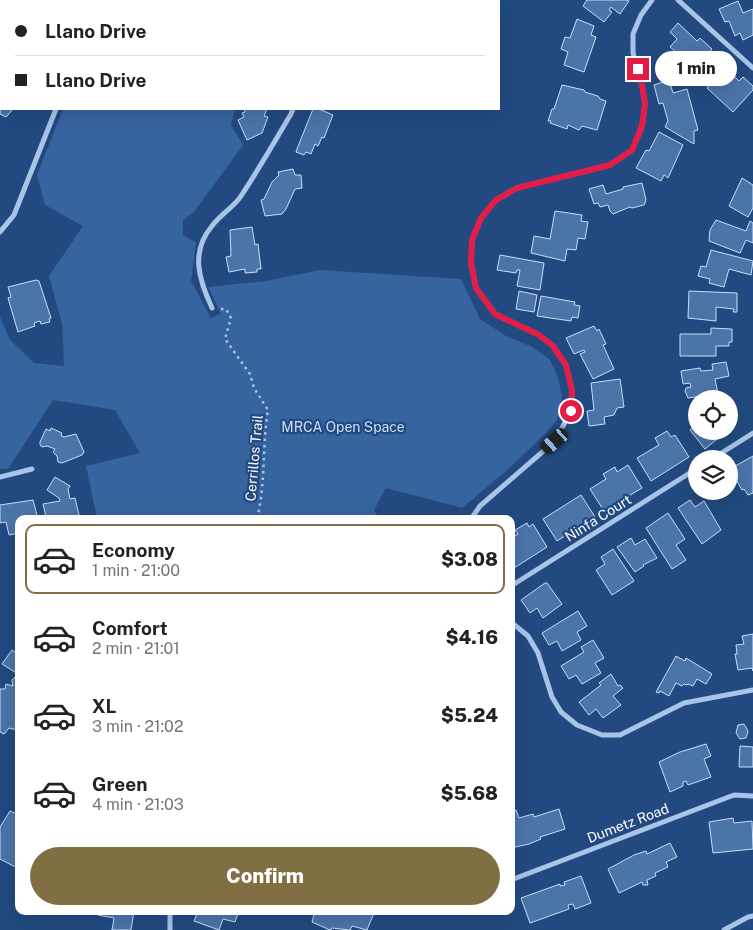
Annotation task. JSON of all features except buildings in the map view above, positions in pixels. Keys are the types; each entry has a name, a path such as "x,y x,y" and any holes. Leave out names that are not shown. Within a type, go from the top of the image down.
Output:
{"street":[{"path":"474,515 480,506 555,441 571,411 572,390 566,365 553,346 539,335 495,314 476,288 471,263 472,240 481,218 496,200 517,188 610,165 632,150 642,126 645,104 642,85 632,53 632,34 641,15 652,0"},
{"path":"678,0 753,68"},
{"path":"0,232 14,215 56,110"},
{"path":"212,308 200,283 198,260 201,244 211,226 240,198 292,110"},
{"path":"726,450 753,433"},
{"path":"0,478 32,469"},
{"name":"Ninfa Court","path":"515,583 688,474"},
{"path":"515,625 528,636 538,653 552,697 561,712 577,725 602,735 620,735 684,703 753,690"},
{"name":"Dumetz Road","path":"515,878 734,794 753,796"},
{"path":"170,915 170,930"},
{"path":"724,930 748,916 753,916"}],"path":[{"name":"Cerrillos Trail","path":"212,308 226,309 229,313 230,318 225,339 250,374 254,388 268,410 264,436 262,499 258,515"}],"green space":[{"name":"MRCA Open Space","path":"63,110 235,110 231,125 243,145 194,212 183,220 183,235 196,242 191,281 211,318 221,314 208,287 266,281 320,270 461,279 480,319 506,336 532,347 550,360 558,377 562,397 557,420 504,473 462,508 386,488 374,510 377,515 96,515 86,466 140,453 115,410 53,400 8,469 0,469 0,317 10,340 34,363 64,366 62,324 49,276 83,226 45,205 37,175"}],"route":[{"path":"571,411 572,390 566,365 553,346 539,335 495,314 476,288 471,263 472,240 481,218 496,200 517,188 610,165 632,150 642,126 645,104 638,69"}]}
